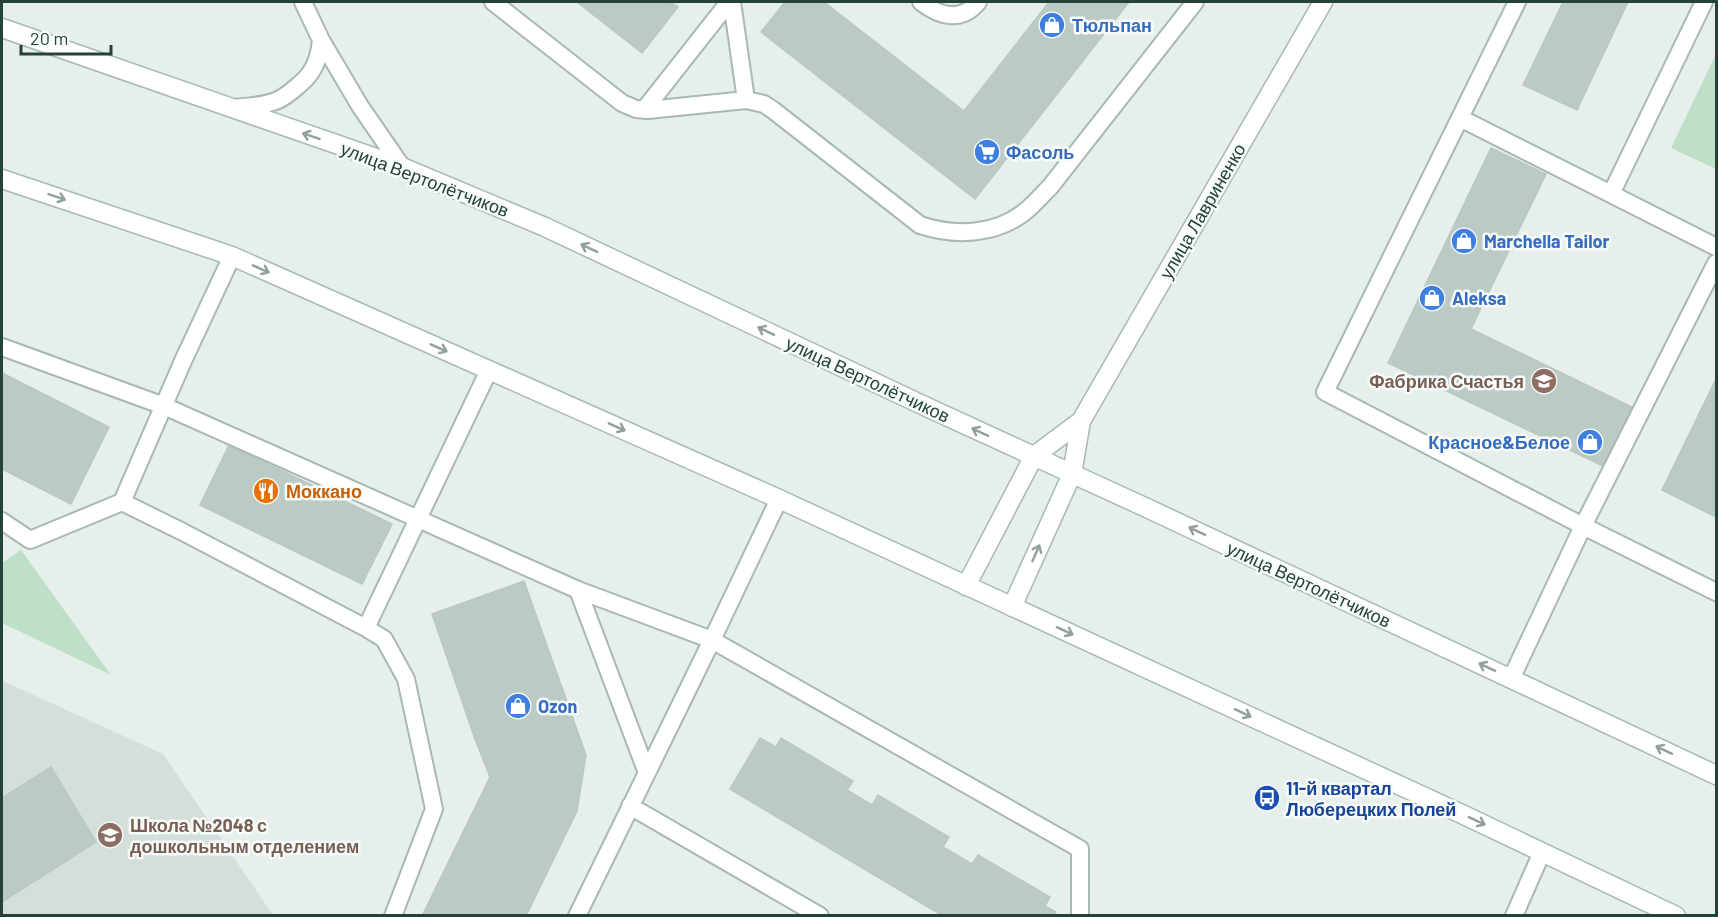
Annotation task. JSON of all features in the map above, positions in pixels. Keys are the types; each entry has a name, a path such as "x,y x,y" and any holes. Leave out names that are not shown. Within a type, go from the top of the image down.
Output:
{"main road":[{"name":"улица Лавриненко","path":"1012,607 1072,474 1081,422 1323,2"},
{"name":"улица Вертолётчиков","path":"2,28 402,168 545,227 1716,775"},
{"path":"2,178 232,256 779,499 1676,915"},
{"name":"улица Лавриненко","path":"1034,456 1081,422"},
{"path":"966,586 1034,456"}],"lane":[{"path":"303,2 321,40 360,106 402,168"},
{"path":"493,2 622,103 644,110 746,100 764,104 920,225 952,232 987,230 1006,223 1027,211 1050,187 1196,2"},
{"path":"644,110 731,2"},
{"path":"731,2 746,100"},
{"path":"921,2 938,13 954,15 962,14 978,2"},
{"path":"1517,2 1325,392 1583,526 1716,592"},
{"path":"1611,194 1704,2"},
{"path":"232,108 259,105 280,99 295,88 311,72 321,40"},
{"path":"1460,118 1716,247 1611,194"},
{"path":"2,521 30,540 122,502 232,256"},
{"path":"1511,679 1583,526 1716,263"},
{"path":"2,347 164,406 578,590 712,640 1080,849 1080,915"},
{"path":"366,628 489,370"},
{"path":"577,915 779,499"},
{"path":"122,502 384,639 405,679 434,809 393,915"},
{"path":"578,590 647,773"},
{"path":"630,806 820,915"},
{"path":"1514,915 1542,852"}],"shaded area":[{"name":"Школа №2048 с дошкольным отделением","path":"3,681 163,754 273,915 2,915"}],"green space":[{"path":"1716,54 1716,169 1671,148"},
{"path":"21,550 111,675 2,623 2,563"}],"building":[{"path":"577,2 670,2 678,7 642,53"},
{"path":"785,2 824,2 964,111 1049,2 1129,2 975,199 761,32"},
{"path":"1563,2 1628,2 1577,110 1523,85"},
{"path":"1491,148 1546,174 1471,329 1634,408 1605,467 1388,363"},
{"path":"2,373 109,427 71,504 2,469"},
{"path":"1716,379 1716,517 1662,490"},
{"path":"229,445 392,524 362,584 200,505"},
{"path":"524,581 586,755 577,811 526,916 422,916 490,777 432,614"},
{"path":"760,738 776,747 781,738 853,781 847,790 872,805 878,795 949,837 943,847 972,864 978,855 1050,897 1045,906 1056,912 1054,916 943,916 730,789"},
{"path":"51,767 96,842 2,902 2,798"}],"place":[{"name":"Тюльпан","path":"1052,25"},
{"name":"Фасоль","path":"987,152"},
{"name":"Marchella Tailor","path":"1464,241"},
{"name":"Aleksa","path":"1432,298"},
{"name":"Фабрика Счастья","path":"1544,381"},
{"name":"Красное&Белое","path":"1590,442"},
{"name":"Моккано","path":"266,491"},
{"name":"Ozon","path":"518,706"},
{"name":"11-й квартал Люберецких Полей","path":"1267,798"},
{"name":"Школа №2048 с дошкольным отделением","path":"110,835"}]}
